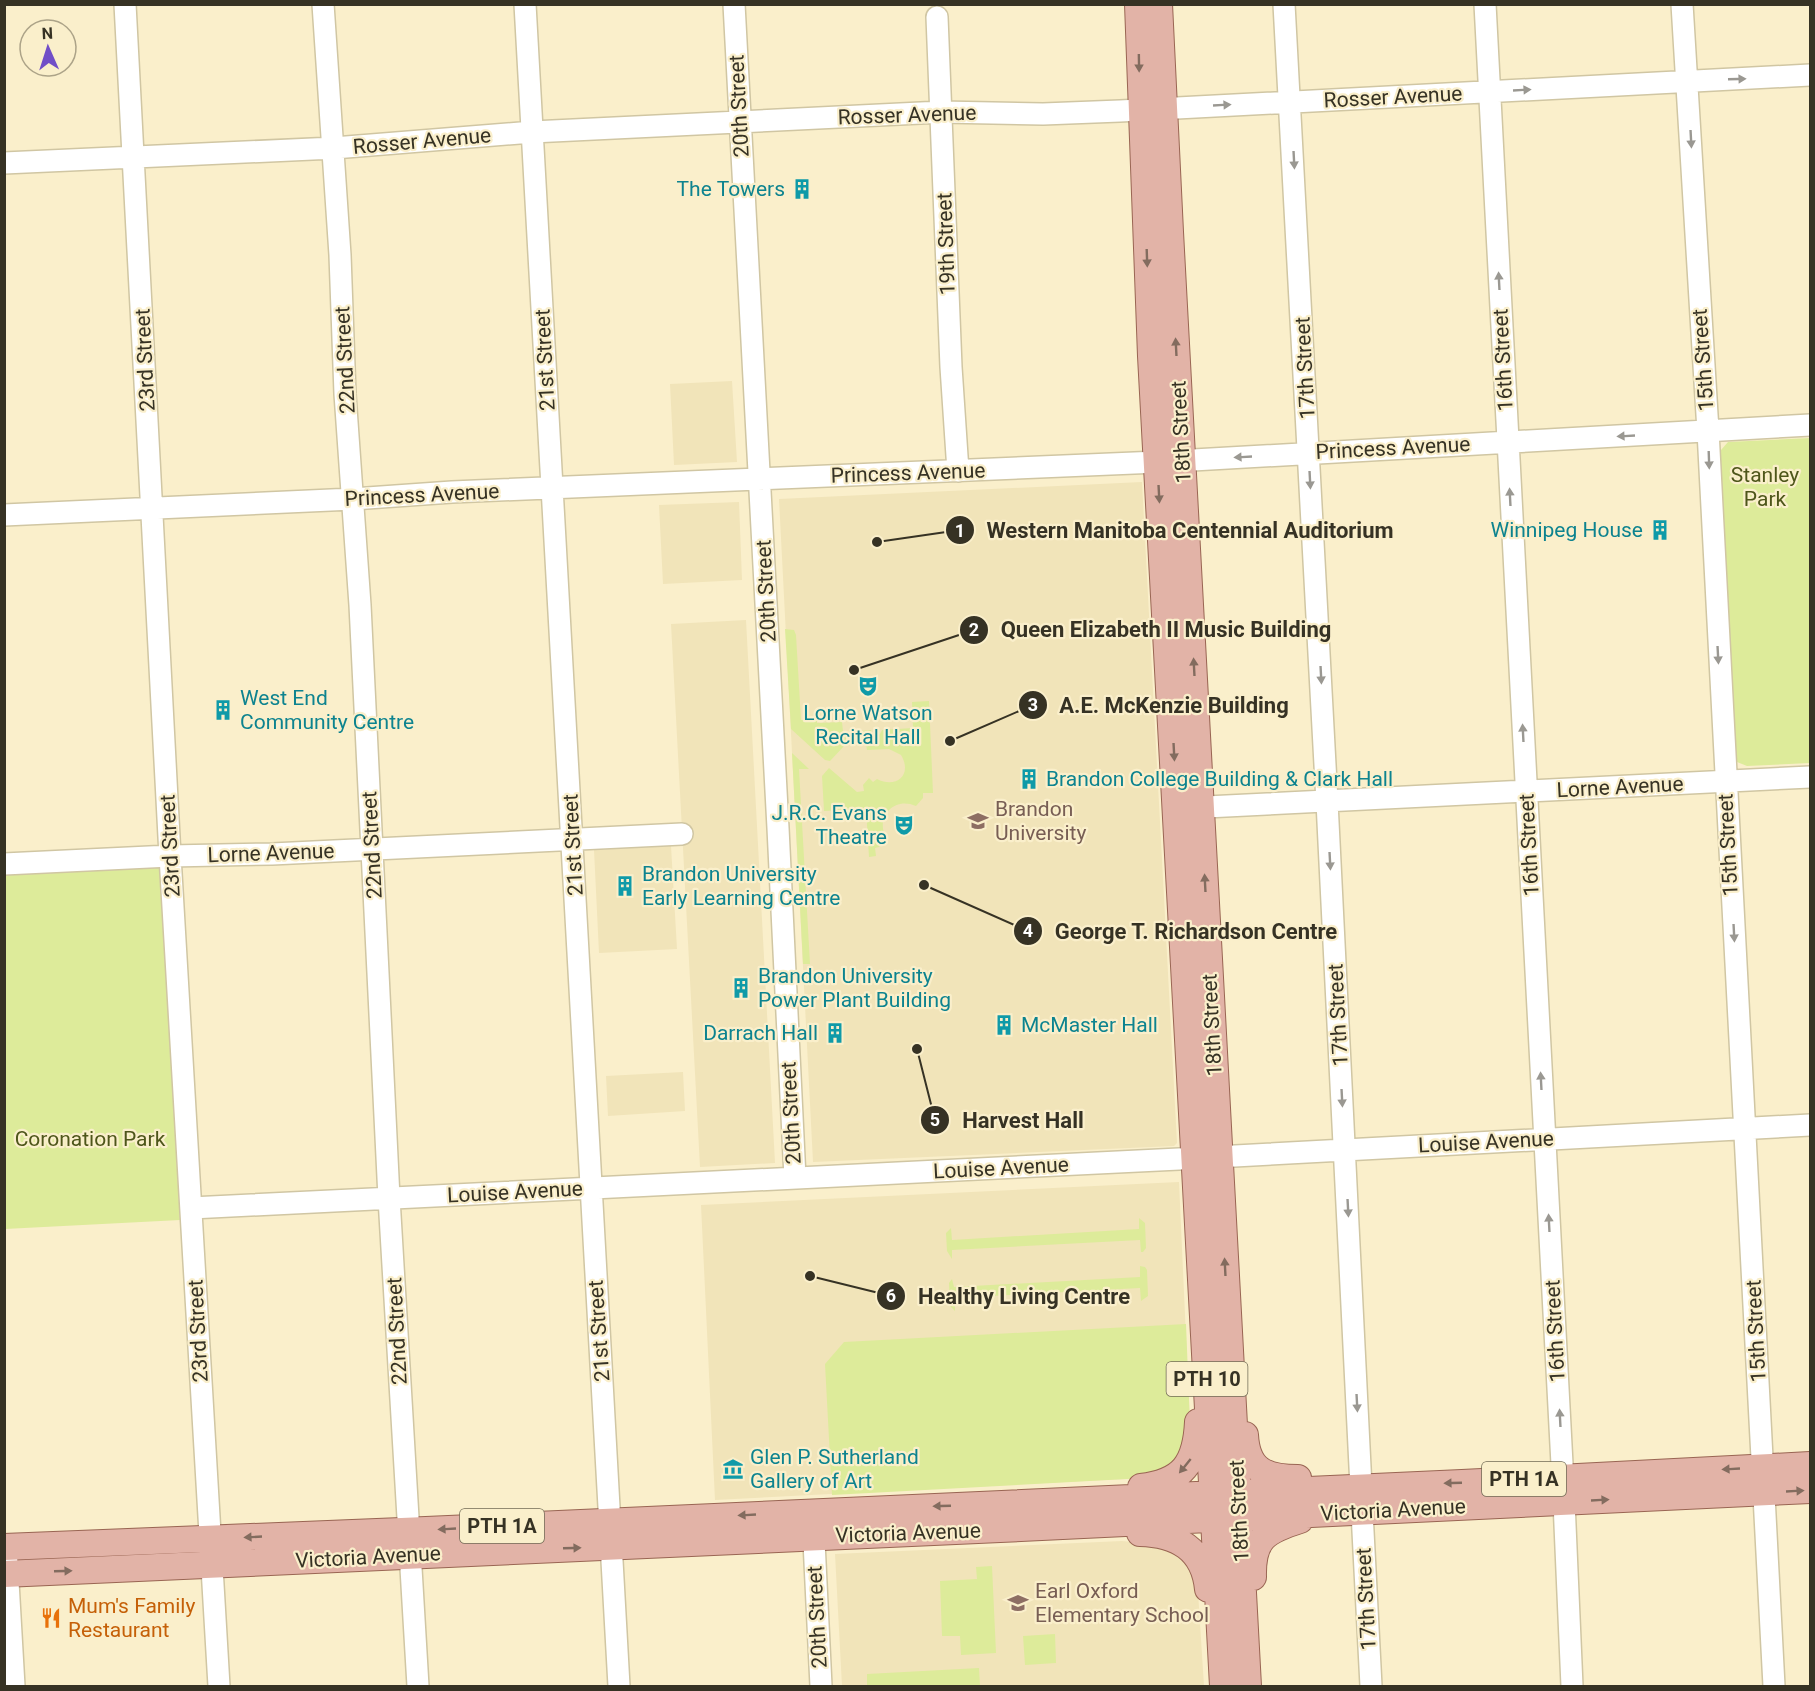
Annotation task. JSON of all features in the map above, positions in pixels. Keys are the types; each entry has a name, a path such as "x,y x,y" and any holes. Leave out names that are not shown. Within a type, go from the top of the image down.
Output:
{"main road":[{"name":"18th Street","path":"1138,4 1152,109 1207,1158 1228,1325 1238,1492 1235,1682"},
{"name":"18th Street","path":"1152,109 1160,4"},
{"name":"18th Street","path":"1207,1158 1201,1264 1212,1493 1235,1682"},
{"path":"1000,1504 1102,1489 1153,1486 1166,1482 1185,1469 1191,1459 1197,1433 1195,1312 1201,1264"},
{"path":"1228,1325 1242,1384 1247,1450 1253,1465 1272,1476 1283,1478 1339,1477 1361,1493"},
{"name":"Victoria Avenue","path":"6,1573 211,1564 611,1521 1212,1493 1361,1493 1564,1502 1764,1480 1810,1465"},
{"name":"Victoria Avenue","path":"5,1547 210,1539 612,1547 1332,1514 1361,1493 1398,1486 1563,1476 1764,1480 1810,1490"},
{"path":"1235,1682 1254,1638 1253,1570 1258,1544 1266,1535 1280,1527 1299,1520 1332,1514"},
{"path":"1000,1529 1043,1535 1153,1534 1167,1536 1188,1547 1198,1557 1208,1585 1212,1646 1235,1682"}],"street":[{"name":"23rd Street","path":"125,4 170,856 219,1686"},
{"name":"22nd Street","path":"323,4 373,849 389,1198 418,1686"},
{"name":"21st Street","path":"525,4 619,1686"},
{"name":"20th Street","path":"734,4 795,1178"},
{"name":"17th Street","path":"1284,4 1328,802 1371,1686"},
{"name":"16th Street","path":"1485,4 1563,1476 1572,1686"},
{"name":"15th Street","path":"1682,4 1774,1686"},
{"name":"19th Street","path":"937,17 951,367 958,471"},
{"name":"Rosser Avenue","path":"4,164 333,148 532,132 941,112 1043,114 1810,75"},
{"name":"Princess Avenue","path":"4,515 1170,461 1810,426"},
{"name":"Lorne Avenue","path":"1189,808 1810,777"},
{"name":"Lorne Avenue","path":"4,864 682,834"},
{"name":"Louise Avenue","path":"191,1208 1207,1158 1810,1125"},
{"name":"20th Street","path":"812,1512 821,1686"},
{"path":"5,1547 14,1686"}],"shaded area":[{"path":"732,381 737,462 674,465 670,384"},
{"name":"Brandon University","path":"1142,482 1177,1143 1174,1146 813,1162 779,499"},
{"path":"739,502 742,580 663,584 659,505"},
{"path":"746,620 775,1163 700,1167 671,624"},
{"path":"671,846 677,949 599,953 594,850"},
{"path":"683,1072 685,1111 608,1116 606,1076"},
{"path":"1179,1182 1190,1425 1145,1478 715,1500 701,1205"},
{"name":"Earl Oxford Elementary School","path":"1122,1541 1163,1545 1189,1564 1198,1592 1204,1686 842,1686 835,1554"}],"green space":[{"name":"Stanley Park","path":"1810,438 1810,763 1747,766 1737,762 1733,755 1717,461 1721,450 1728,442"},
{"path":"785,629 794,630 796,635 801,720 817,720 817,723 842,722 843,731 848,736 846,744 830,761 825,760 791,729"},
{"path":"929,701 933,793 923,793 923,798 916,806 900,804 889,810 883,823 886,838 879,847 875,848 876,856 869,857 866,809 824,811 822,776 829,768 857,792 864,791 863,785 869,778 873,782 877,779 890,782 901,778 905,769 901,755 889,749 867,750 866,745 861,745 860,731 871,730 872,734 877,736 882,730 913,728 912,702"},
{"path":"792,753 809,769 799,769 810,964 803,964"},
{"name":"Coronation Park","path":"160,866 180,1220 5,1229 5,874"},
{"path":"1139,1218 1145,1223 1146,1248 1143,1252 1141,1252 1140,1240 952,1250 952,1259 947,1251 946,1233 951,1228 952,1240 1139,1229"},
{"path":"1140,1266 1147,1270 1148,1296 1141,1301 1140,1288 955,1298 955,1311 950,1306 949,1283 952,1279 954,1287 1140,1277"},
{"path":"1186,1324 1190,1425 1180,1460 1145,1478 832,1495 825,1364 844,1342"},
{"path":"992,1566 996,1653 961,1655 960,1636 942,1636 940,1581 977,1579 976,1567"},
{"path":"1055,1634 1056,1663 1025,1665 1023,1636"},
{"path":"979,1668 980,1686 867,1686 867,1674"}],"place":[{"name":"The Towers","path":"802,189"},
{"name":"Winnipeg House","path":"1660,530"},
{"name":"Western Manitoba Centennial Auditorium","path":"877,542"},
{"name":"Queen Elizabeth II Music Building","path":"854,670"},
{"name":"Lorne Watson Recital Hall","path":"868,686"},
{"name":"West End Community Centre","path":"223,710"},
{"name":"A.E. McKenzie Building","path":"950,741"},
{"name":"Brandon College Building & Clark Hall","path":"1029,779"},
{"name":"Brandon University","path":"978,821"},
{"name":"J.R.C. Evans Theatre","path":"904,825"},
{"name":"George T. Richardson Centre","path":"924,885"},
{"name":"Brandon University Early Learning Centre","path":"625,886"},
{"name":"Brandon University Power Plant Building","path":"741,988"},
{"name":"McMaster Hall","path":"1004,1025"},
{"name":"Darrach Hall","path":"835,1033"},
{"name":"Harvest Hall","path":"917,1049"},
{"name":"Healthy Living Centre","path":"810,1276"},
{"name":"Glen P. Sutherland Gallery of Art","path":"733,1469"},
{"name":"Earl Oxford Elementary School","path":"1018,1603"},
{"name":"Mum's Family Restaurant","path":"51,1618"}]}
